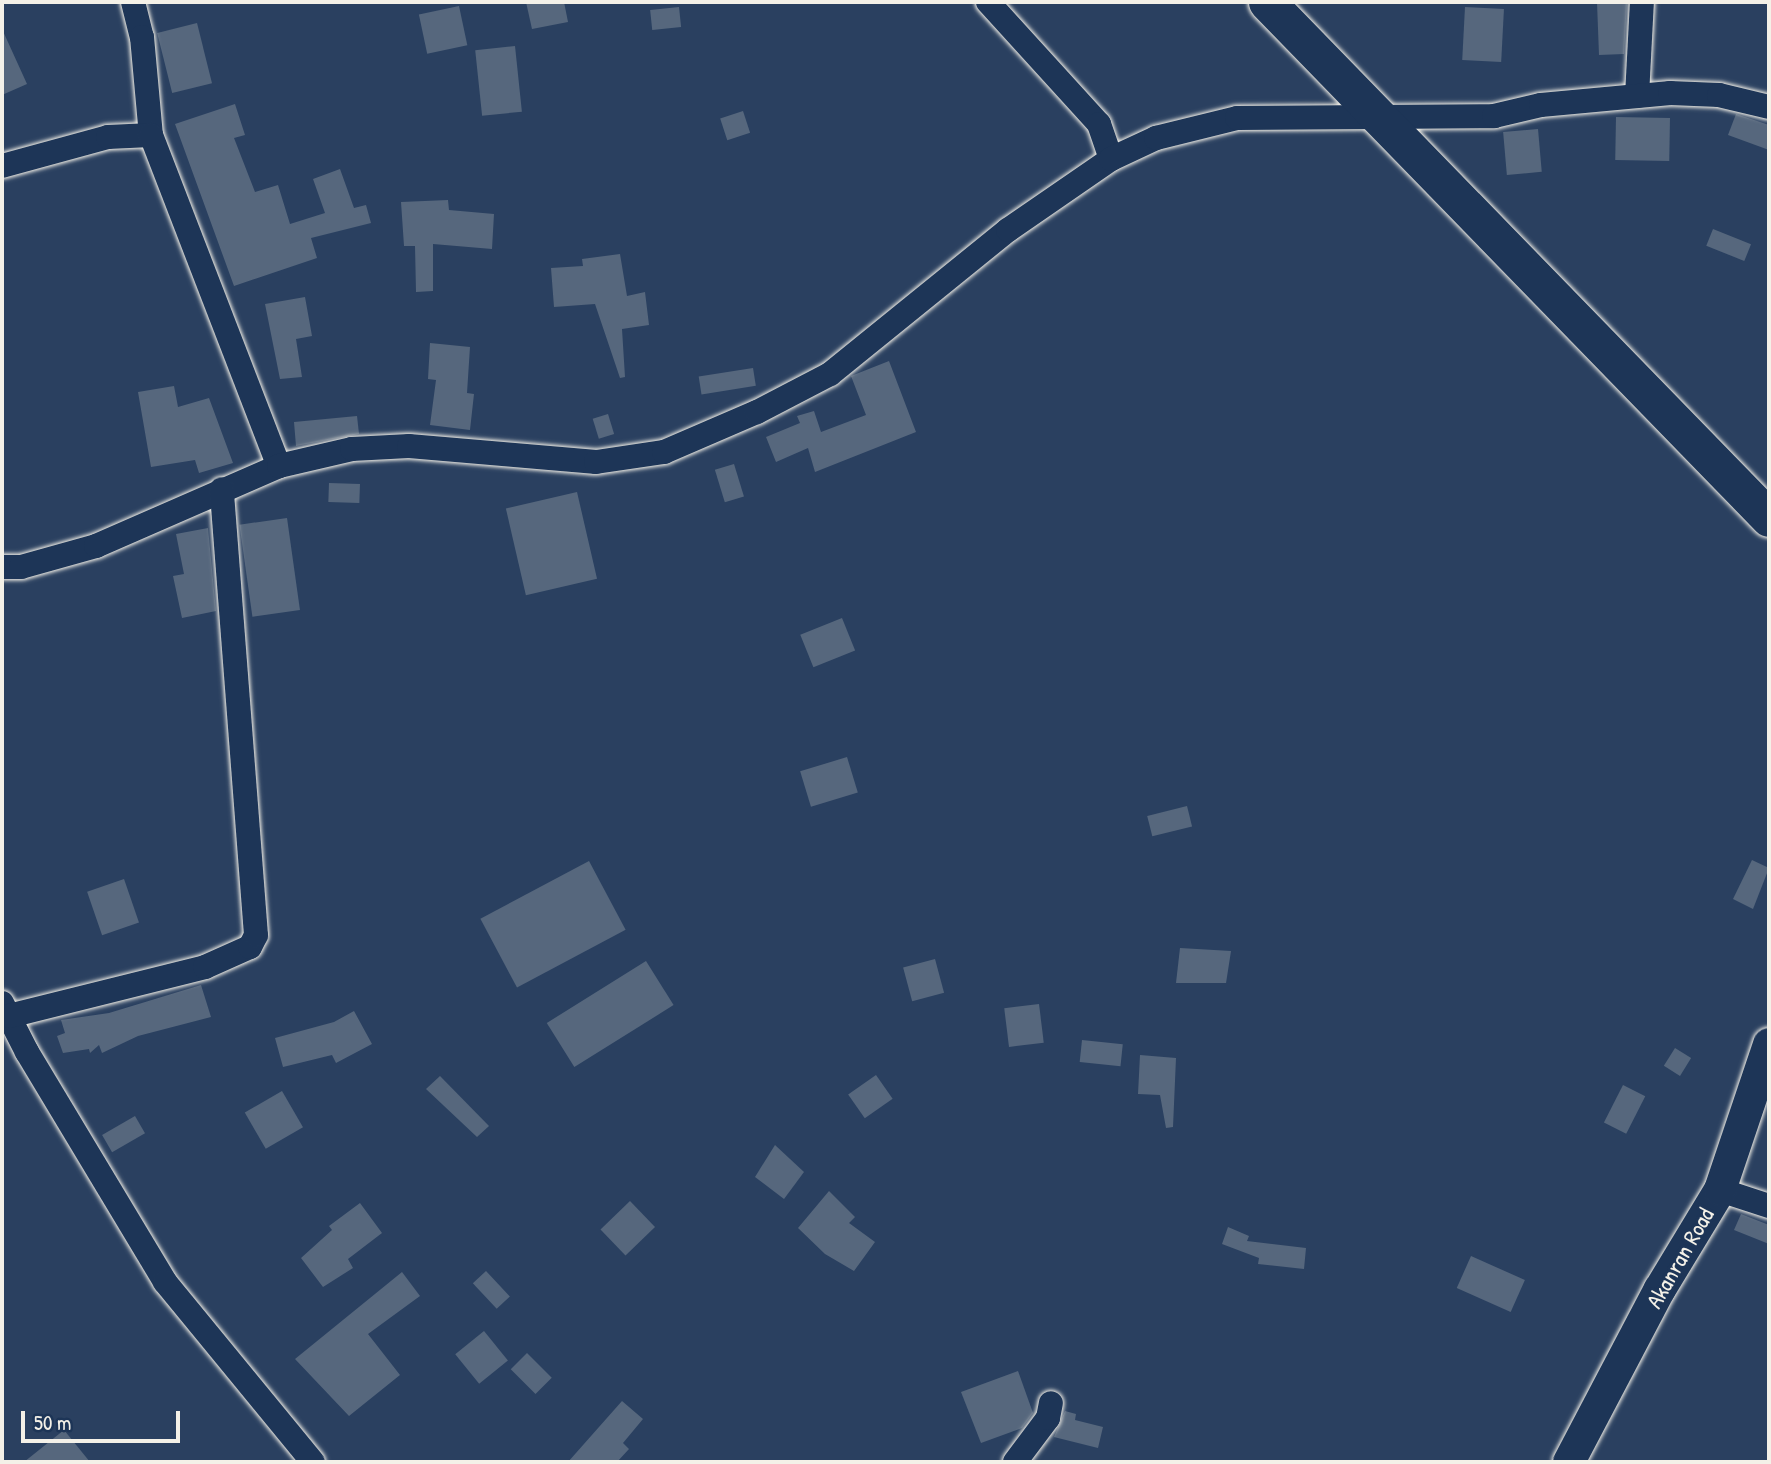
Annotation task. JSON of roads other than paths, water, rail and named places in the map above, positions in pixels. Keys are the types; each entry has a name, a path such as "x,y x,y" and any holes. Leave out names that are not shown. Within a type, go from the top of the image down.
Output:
{"highway":[{"path":"1267,2 1769,518"}],"main road":[{"name":"Akanran Road","path":"1569,1462 1660,1289 1720,1190 1769,1044"}],"street":[{"path":"134,2 142,37 151,135 279,466"},
{"path":"988,2 1098,124 1111,159"},
{"path":"1637,96 1642,2"},
{"path":"2,567 21,567 96,546 279,466 352,449 409,446 596,462 664,452 757,412 830,374 1007,230 1111,159 1156,138 1237,118 1494,116 1541,105 1637,96 1719,95 1769,107"},
{"path":"2,166 108,138 151,135"},
{"path":"222,489 256,935 250,947 205,967 5,1009 165,1282 313,1462"},
{"path":"1720,1190 1769,1206"},
{"path":"1015,1462 1048,1418 1051,1403"}]}
